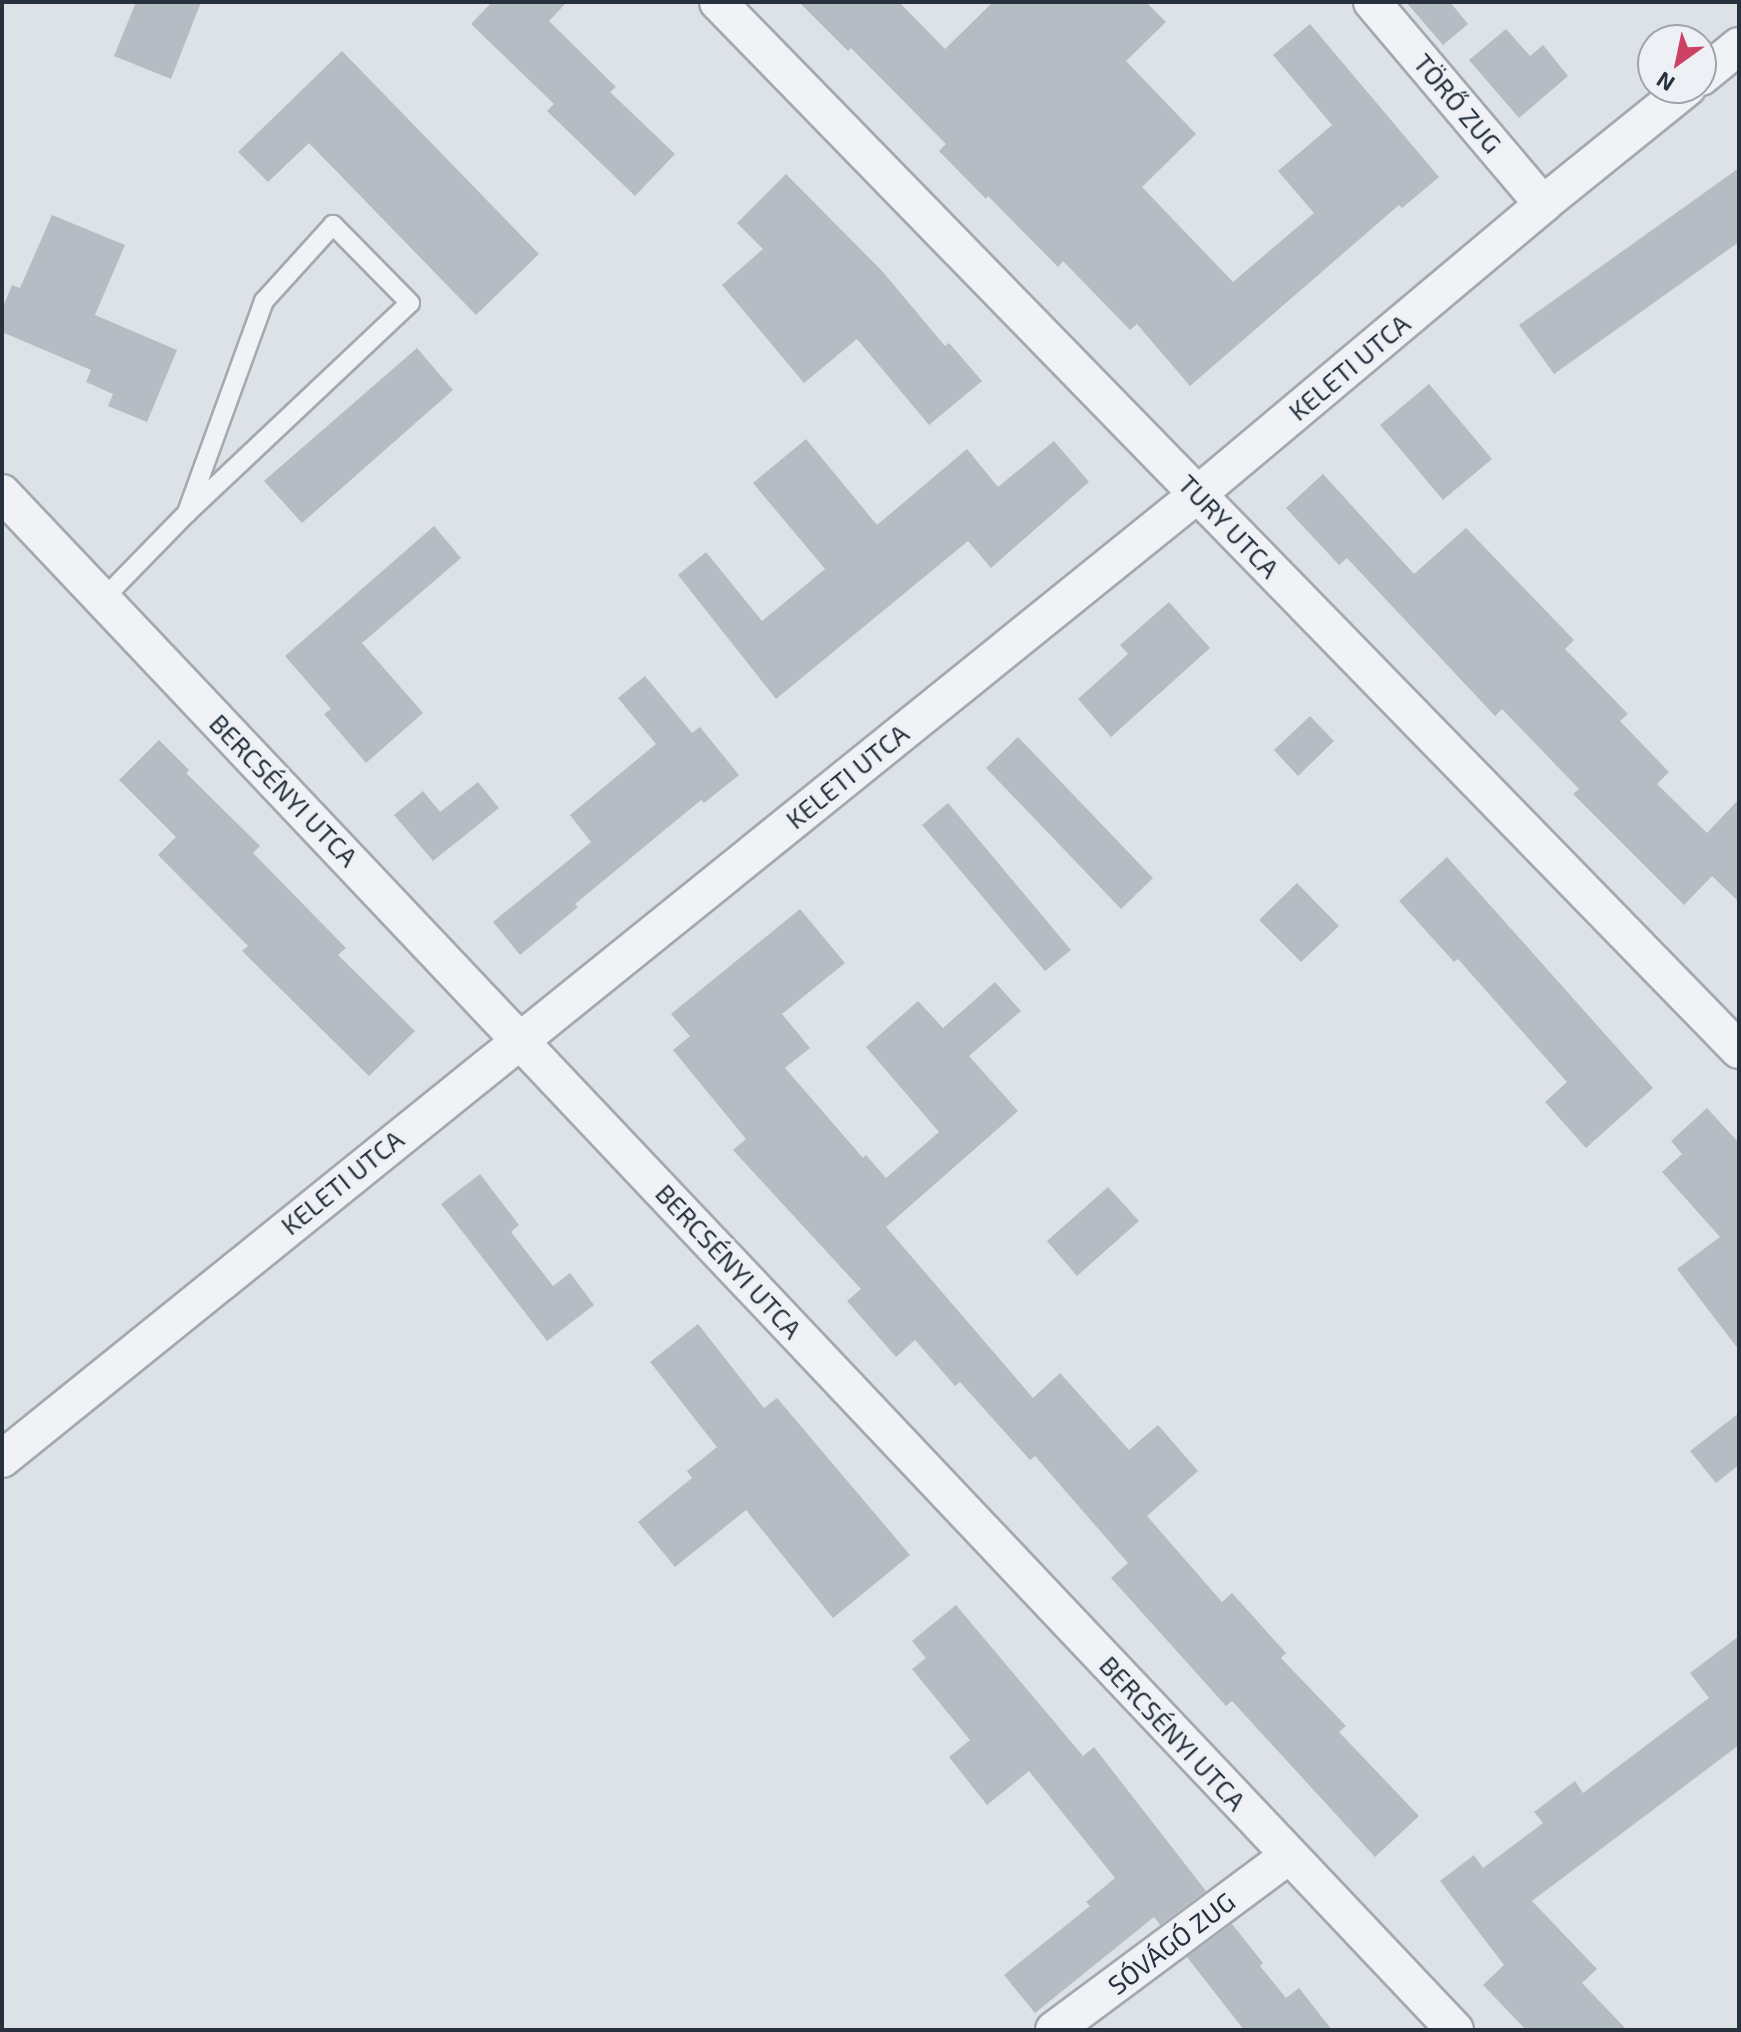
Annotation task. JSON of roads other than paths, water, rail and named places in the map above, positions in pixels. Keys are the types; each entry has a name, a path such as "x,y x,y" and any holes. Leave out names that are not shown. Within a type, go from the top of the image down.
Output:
{"street":[{"name":"TURY UTCA","path":"718,2 1739,1050"},
{"name":"TÖRŐ ZUG","path":"1372,2 1543,204"},
{"path":"1717,64 1739,46"},
{"name":"KELETI UTCA","path":"2,1459 1198,494 1543,204 1667,104"},
{"name":"BERCSÉNYI UTCA","path":"2,493 1455,2030"},
{"name":"SÓVÁGÓ ZUG","path":"1054,2030 1288,1856"}],"lane":[{"path":"102,600 187,513 410,303 333,225 264,301 187,513"}]}
